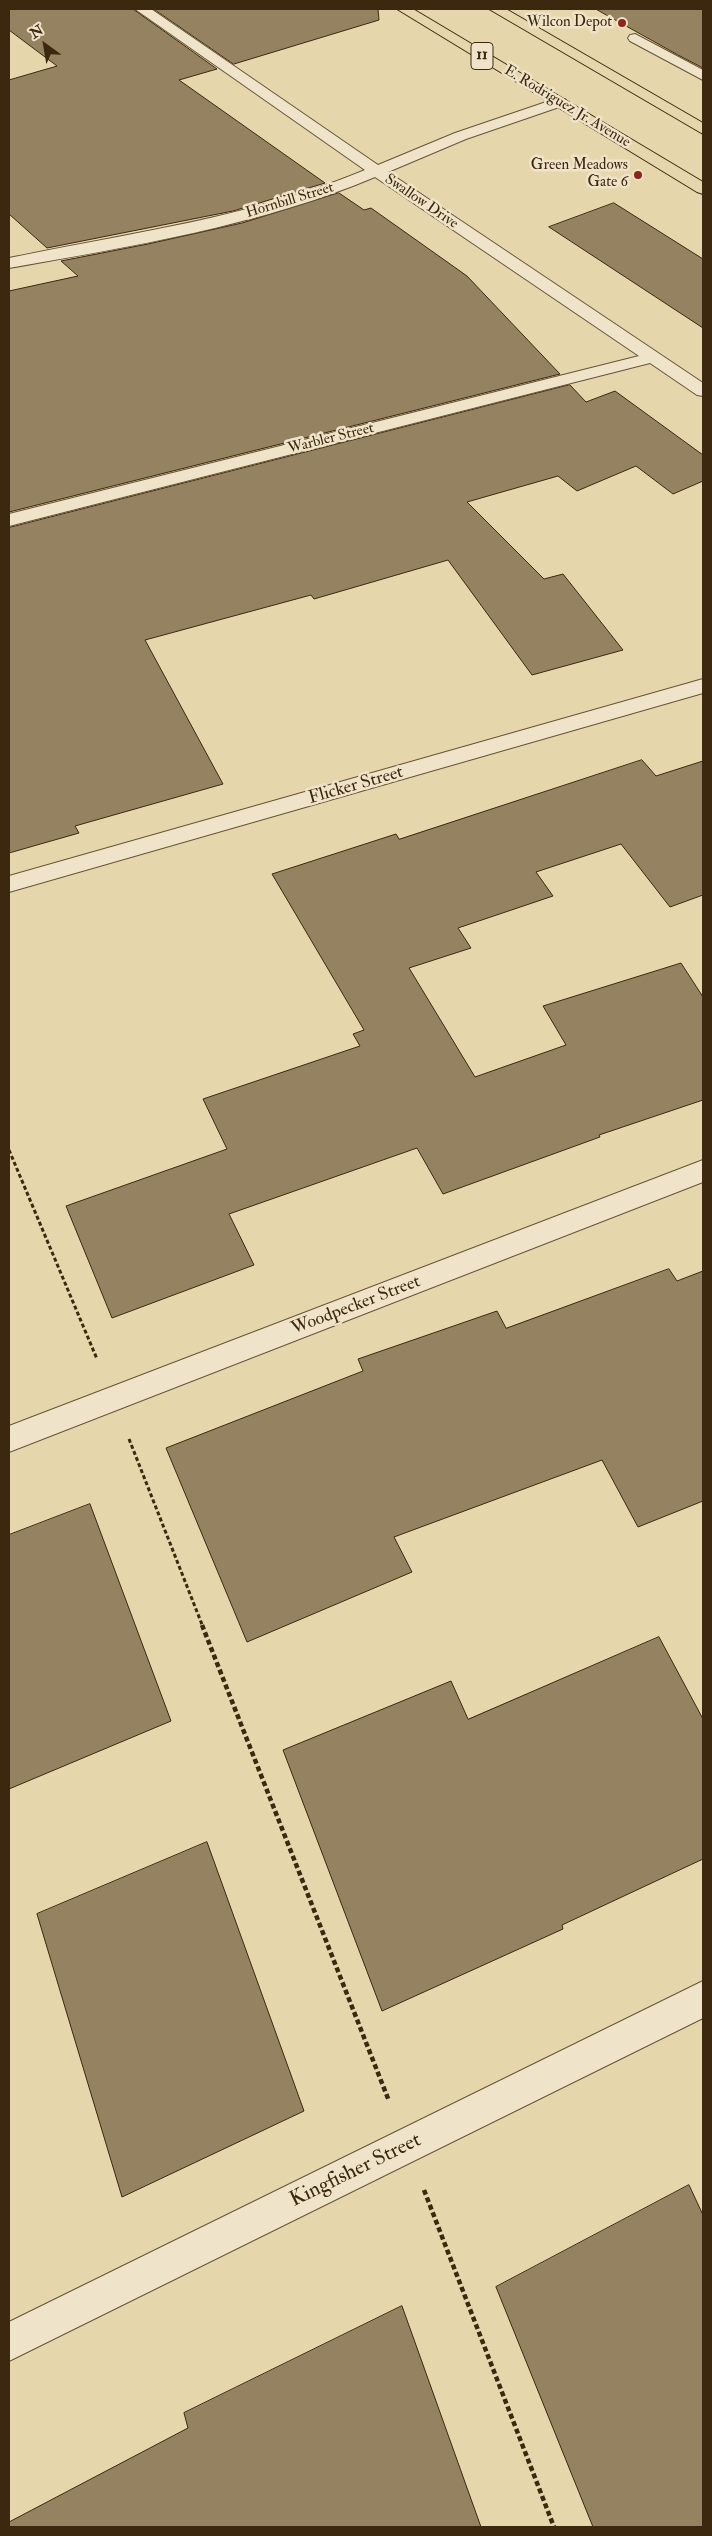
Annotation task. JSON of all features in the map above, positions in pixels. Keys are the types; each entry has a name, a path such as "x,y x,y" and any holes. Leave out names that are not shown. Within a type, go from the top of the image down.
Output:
{"main road":[{"name":"E. Rodriguez Jr. Avenue","path":"404,9 703,189"},
{"path":"496,9 703,129"}],"street":[{"name":"Swallow Drive","path":"142,9 378,172 703,391"},
{"path":"635,38 703,76"},
{"name":"Hornbill Street","path":"11,261 215,224 301,199 378,172 428,149 505,119 560,102"},
{"name":"Warbler Street","path":"9,520 654,357"},
{"name":"Flicker Street","path":"9,884 703,686"},
{"name":"Woodpecker Street","path":"9,1439 703,1171"},
{"name":"Kingfisher Street","path":"9,2342 703,1999"}],"path":[{"path":"9,1150 114,1400 407,2146 554,2527"}],"building":[{"path":"9,9 133,9 217,69 179,80 325,183 233,211 47,248 9,214 9,80 57,66 9,30"},
{"path":"154,9 378,9 379,20 234,64"},
{"path":"596,9 703,9 703,68 678,55"},
{"path":"339,193 364,210 371,208 467,276 560,374 9,512 9,291 78,276 61,261 242,223"},
{"path":"614,203 703,259 703,328 549,227"},
{"path":"570,385 586,402 615,391 703,455 703,481 673,494 636,466 577,491 558,476 467,502 544,579 563,574 623,650 532,675 448,560 314,599 311,595 145,640 223,784 75,826 79,833 9,853 9,528"},
{"path":"642,760 656,776 703,761 703,895 670,907 621,844 536,872 553,896 458,928 471,948 409,968 475,1077 566,1045 543,1006 681,963 703,997 703,1100 599,1135 600,1137 443,1194 417,1148 229,1214 254,1265 112,1318 66,1206 227,1149 203,1099 360,1046 353,1034 364,1030 272,874 396,834 399,839"},
{"path":"669,1269 677,1281 703,1271 703,1501 638,1527 602,1460 394,1537 412,1572 247,1642 166,1448 363,1371 358,1359 497,1311 506,1328"},
{"path":"90,1504 171,1721 9,1789 9,1535"},
{"path":"659,1637 703,1719 703,1859 562,1925 563,1929 382,2011 283,1750 451,1681 468,1719"},
{"path":"207,1842 304,2111 122,2197 37,1914"},
{"path":"689,2185 703,2215 703,2527 593,2527 496,2287"},
{"path":"402,2306 481,2527 9,2527 9,2522 188,2428 184,2413"}],"place":[{"name":"Wilcon Depot","path":"622,23"},
{"name":"Green Meadows Gate 6","path":"638,175"}]}
